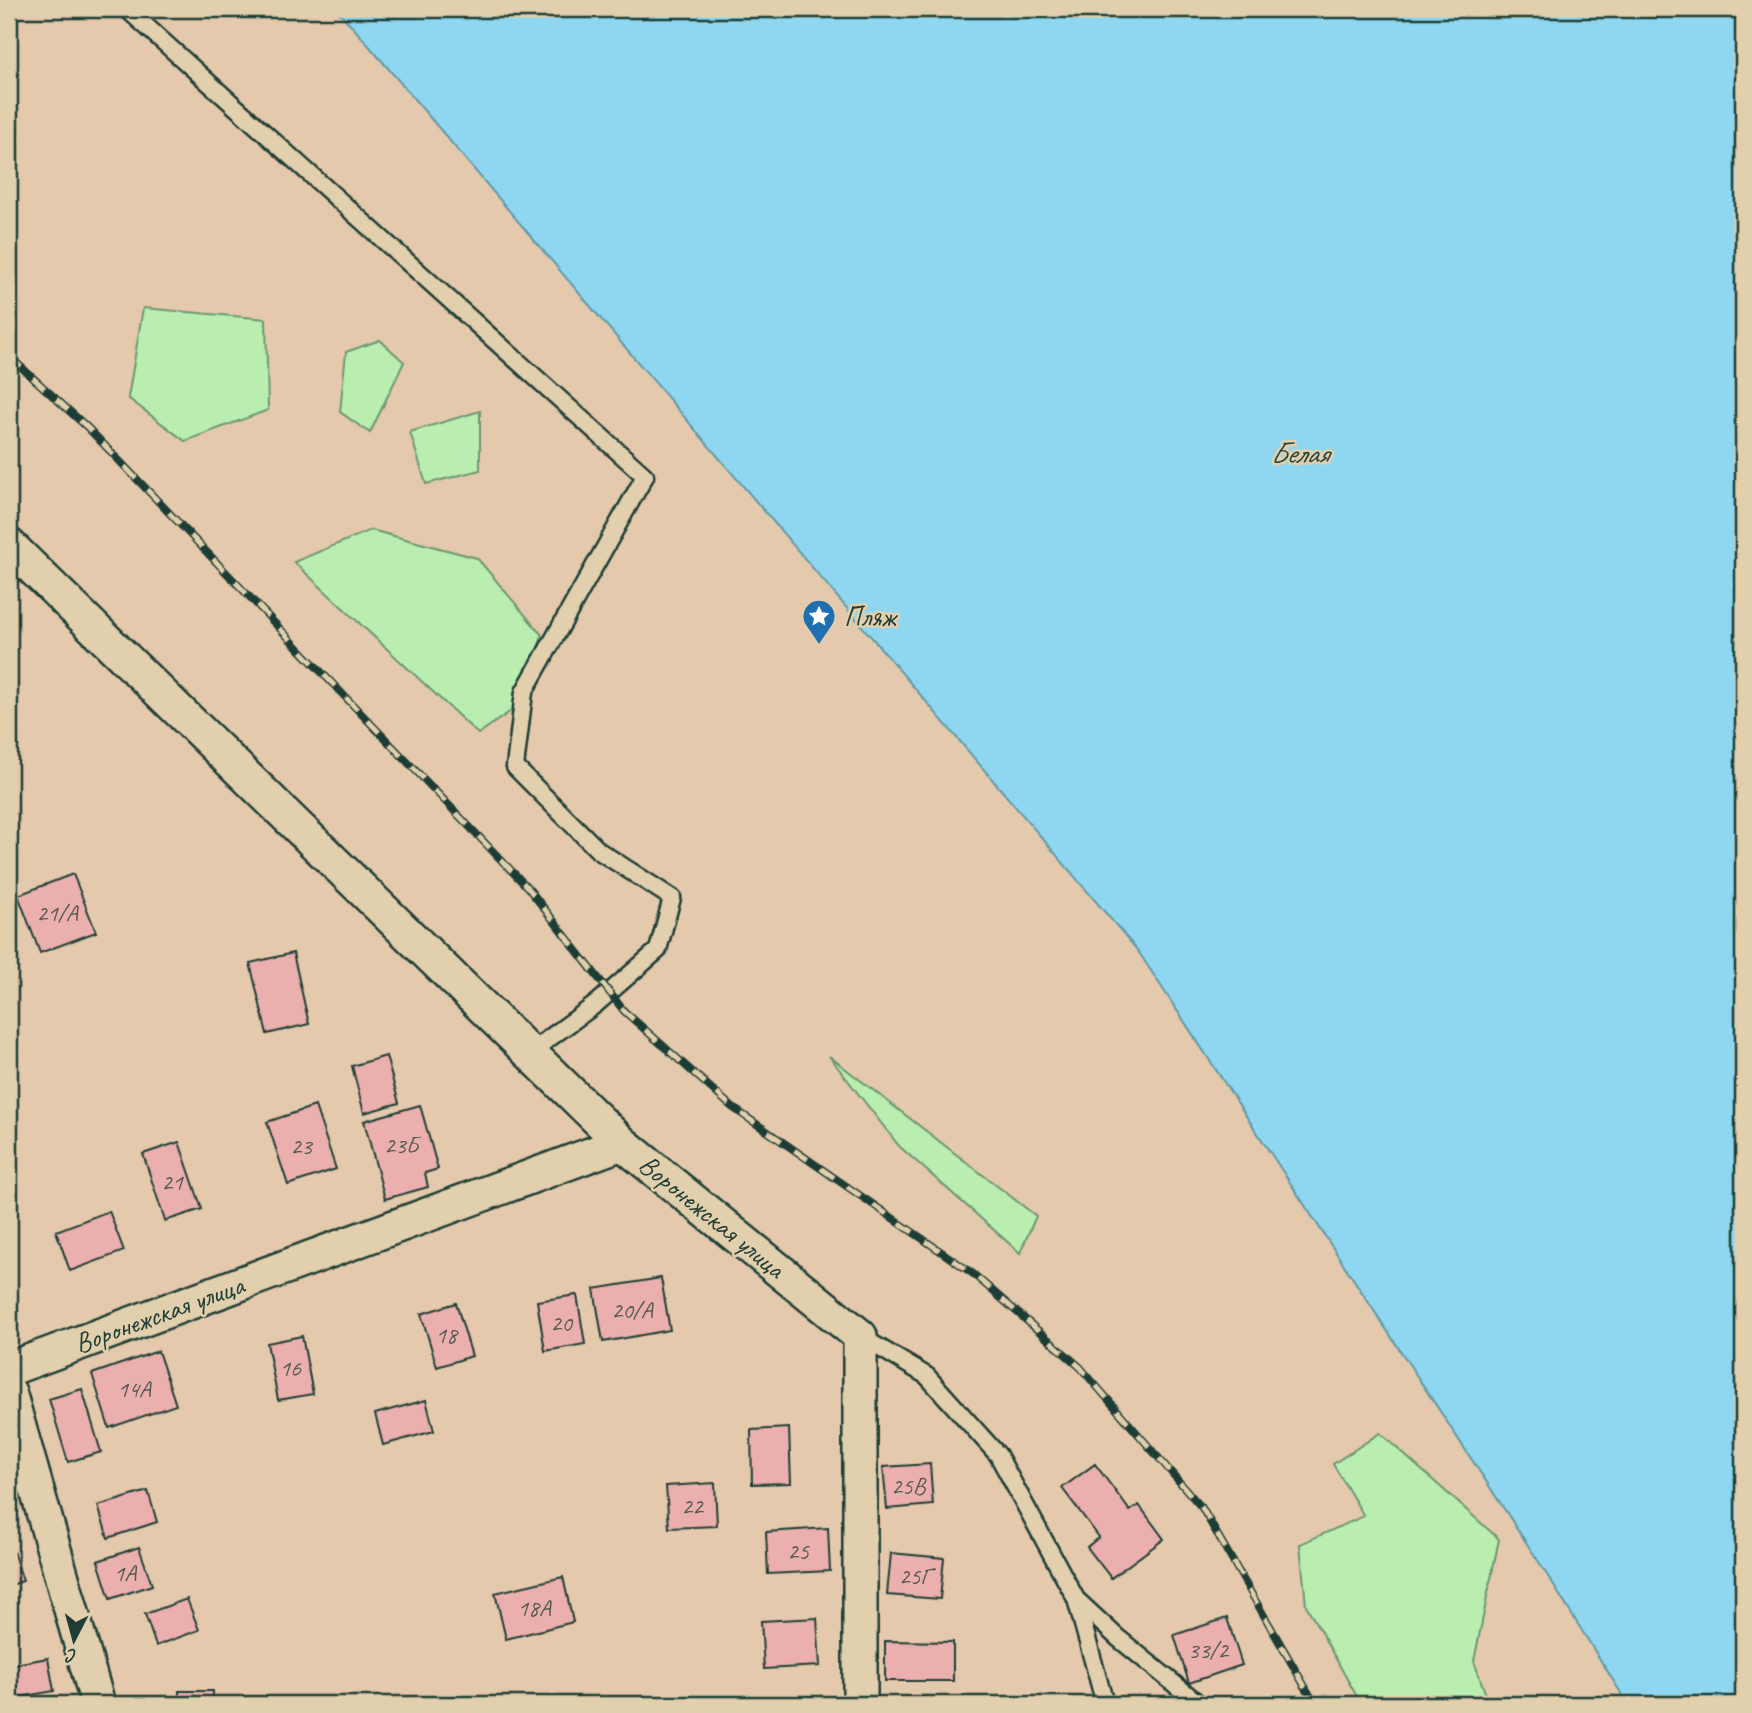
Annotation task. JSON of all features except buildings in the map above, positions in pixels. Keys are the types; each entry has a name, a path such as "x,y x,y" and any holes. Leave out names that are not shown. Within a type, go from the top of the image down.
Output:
{"street":[{"path":"9,545 622,1143"},
{"name":"Воронежская улица","path":"9,1369 622,1143 860,1336"},
{"path":"860,1336 860,1704"},
{"path":"9,1392 98,1704"}],"lane":[{"path":"127,9 645,476 524,692 514,767 599,851 672,898 658,950 596,1004 529,1053"},
{"path":"860,1336 926,1376 998,1455 1076,1599 1105,1704"},
{"path":"1076,1599 1118,1638 1199,1704"}],"green space":[{"path":"143,308 266,319 268,410 185,441 128,398"},
{"path":"380,340 404,362 370,433 340,412 346,352"},
{"path":"480,411 480,470 426,484 410,432"},
{"path":"371,530 477,558 542,635 521,704 478,734 294,562"},
{"path":"829,1056 1036,1216 1020,1253 899,1146"},
{"path":"1380,1433 1499,1539 1474,1661 1489,1704 1361,1704 1306,1605 1300,1544 1364,1516 1333,1464"}],"water":[{"name":"Белая","path":"336,9 1743,9 1743,1704 1628,1704 1537,1559 1138,951"}],"railway":[{"path":"9,356 88,428 529,889 624,1011 732,1107 972,1273 1080,1367 1202,1508 1315,1704"}],"place":[{"name":"Пляж","path":"819,646"}]}
